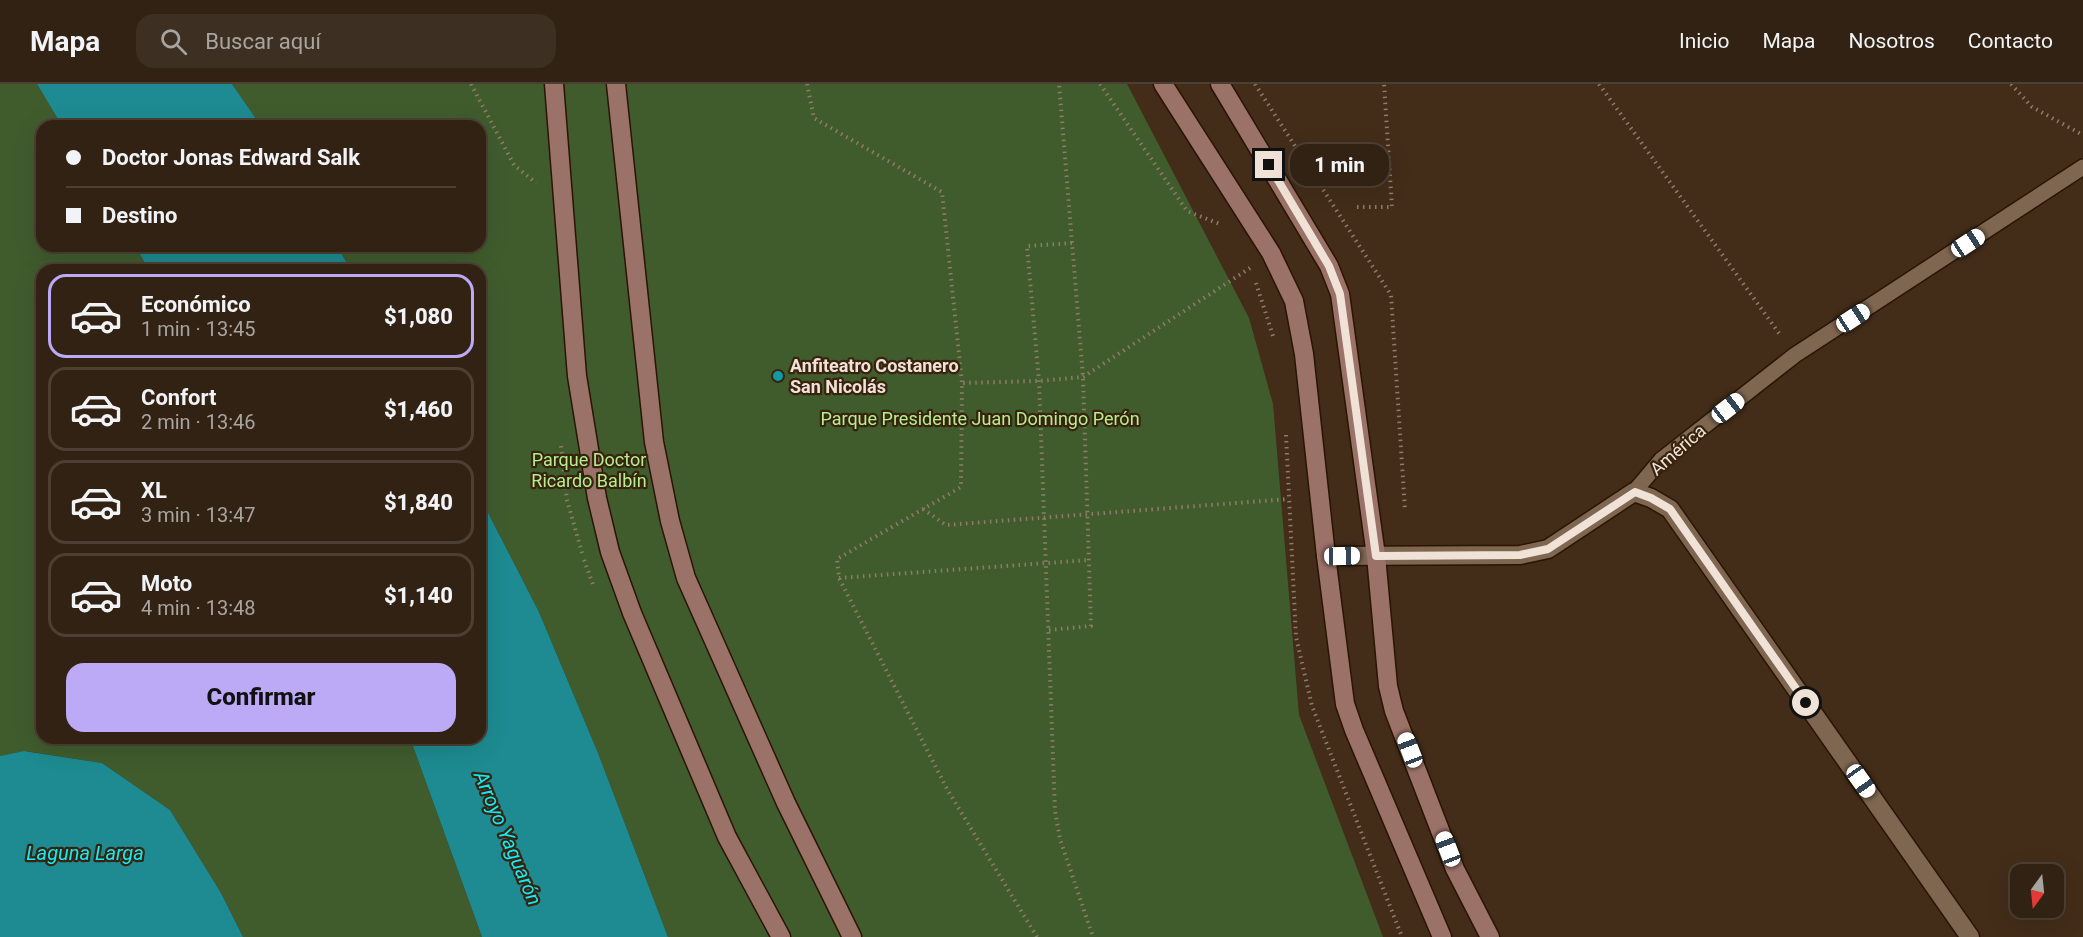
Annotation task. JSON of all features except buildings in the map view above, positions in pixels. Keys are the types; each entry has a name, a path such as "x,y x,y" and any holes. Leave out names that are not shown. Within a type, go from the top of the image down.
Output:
{"main road":[{"path":"554,84 577,376 597,498 610,552 632,613 727,837 781,937"},
{"path":"616,84 654,442 669,521 686,578 786,803 852,937"},
{"path":"1163,84 1271,254 1294,302 1304,354 1345,704 1442,937"},
{"path":"1220,84 1329,266 1340,294 1376,556 1388,686 1394,711 1455,869 1490,937"}],"street":[{"name":"América","path":"1326,556 1520,555 1548,549 1635,492"},
{"path":"1635,492 1670,509 1970,937"}],"lane":[{"name":"América","path":"1635,492 1661,460 1795,356 2083,167"}],"path":[{"path":"471,84 514,165 536,183"},
{"path":"807,84 814,118 942,192 962,383 961,487 837,559 839,578 946,789 1037,937"},
{"path":"1049,630 1091,626 1083,377 1059,84"},
{"path":"1100,84 1187,211 1224,226"},
{"path":"1357,207 1392,207 1384,84"},
{"path":"1599,84 1795,356"},
{"path":"2011,84 2032,107 2083,135"},
{"path":"1072,243 1027,246 1039,381 1055,811 1060,840 1093,937"},
{"path":"962,383 1039,381 1083,377 1271,254"},
{"path":"1245,259 1251,268 1275,344"},
{"path":"1286,432 1296,637 1312,706 1402,937"},
{"path":"923,509 946,525 1289,499"},
{"path":"839,578 1089,560"}],"green space":[{"path":"0,84 37,84 58,120 36,120 36,252 138,252 146,264 36,264 36,744 412,744 482,937 243,937 221,893 170,810 102,763 25,751 0,756"},
{"name":"Parque Presidente Juan Domingo Perón","path":"232,84 1127,84 1249,318 1273,404 1299,715 1383,937 668,937 598,753 539,612 486,509 486,264 348,264 340,252 486,252 486,120 257,120"}],"water":[{"path":"37,84 232,84 257,120 58,120"},
{"path":"138,252 340,252 348,264 146,264"},
{"name":"Arroyo Yaguarón","path":"486,509 539,612 598,753 668,937 482,937 412,744 486,744"},
{"name":"Laguna Larga","path":"24,751 102,763 170,810 221,893 243,937 0,937 0,756"}],"place":[{"name":"Anfiteatro Costanero San Nicolás","path":"778,376"}],"route":[{"path":"1269,165 1329,266 1340,294 1376,556 1520,555 1548,549 1635,492 1670,509 1806,703"}],"park label":[{"name":"Parque Doctor Ricardo Balbín","path":"589,470"}]}
